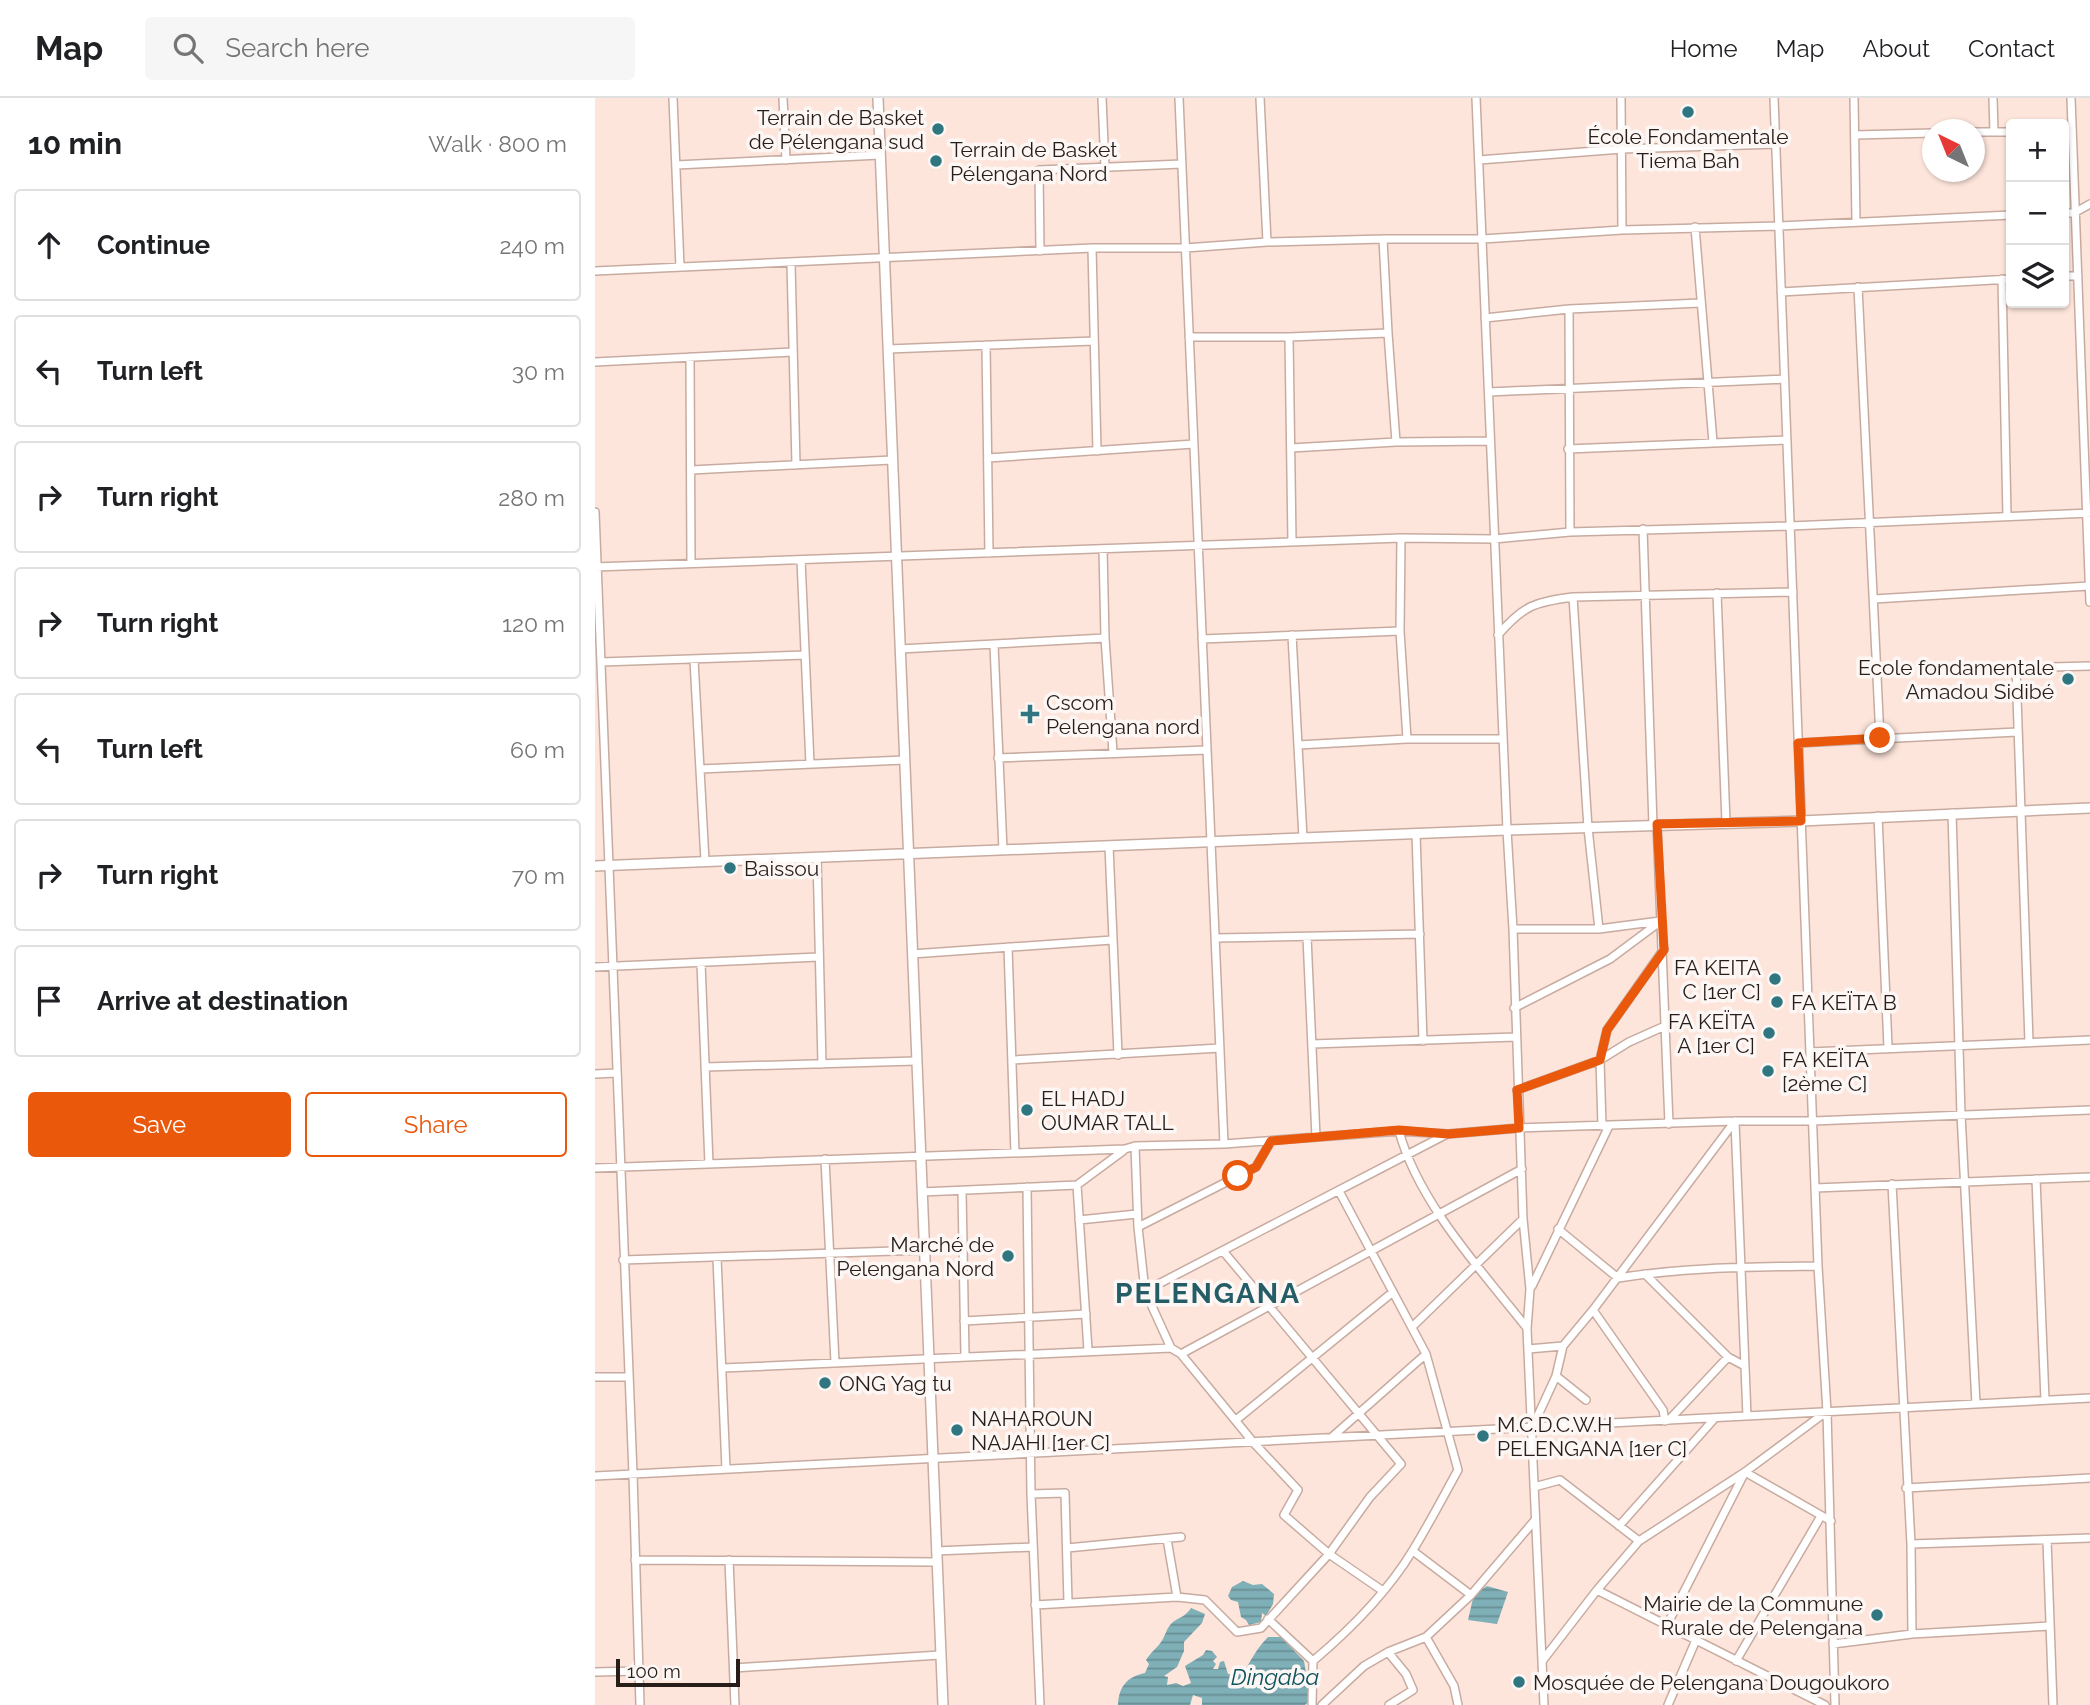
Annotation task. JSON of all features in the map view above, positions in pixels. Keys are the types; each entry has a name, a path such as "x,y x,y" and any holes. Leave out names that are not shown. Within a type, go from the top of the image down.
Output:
{"street":[{"path":"673,98 680,267"},
{"path":"783,98 786,160"},
{"path":"878,98 943,1705"},
{"path":"1102,98 1105,167"},
{"path":"1179,98 1224,1144"},
{"path":"1260,98 1267,242"},
{"path":"1476,98 1513,929 1517,1090 1523,1219 1530,1289 1527,1328 1544,1705"},
{"path":"1621,98 1622,230"},
{"path":"1774,98 1818,1266 1827,1412 1835,1705"},
{"path":"1854,98 1856,221"},
{"path":"1993,98 1994,132"},
{"path":"2069,120 2071,98"},
{"path":"1985,132 2006,132"},
{"path":"1855,135 1922,133"},
{"path":"1479,160 1622,149 1776,144"},
{"path":"2069,145 2078,276 2090,602"},
{"path":"676,165 880,156"},
{"path":"1040,251 1039,170 1182,164"},
{"path":"2069,213 2090,204"},
{"path":"595,271 1092,248 1185,248 1267,242 1383,239 1482,239 1622,230 2006,215"},
{"path":"1695,227 1713,442"},
{"path":"1383,239 1396,442"},
{"path":"1092,248 1097,451"},
{"path":"791,263 796,465"},
{"path":"2069,276 2078,276"},
{"path":"2002,279 2007,516"},
{"path":"1781,292 2006,279"},
{"path":"1858,286 1880,738"},
{"path":"1486,318 1569,309 1700,303"},
{"path":"1569,309 1570,532"},
{"path":"1189,337 1388,333"},
{"path":"1289,337 1292,542"},
{"path":"888,349 1094,341"},
{"path":"986,345 989,553"},
{"path":"595,362 793,352"},
{"path":"690,357 691,564"},
{"path":"2081,377 2090,376"},
{"path":"1489,392 1784,379"},
{"path":"1568,449 1787,440"},
{"path":"1291,448 1396,442 1490,441"},
{"path":"988,458 1194,444"},
{"path":"691,470 892,460"},
{"path":"595,512 640,1705"},
{"path":"596,567 1401,538 1495,539 1570,532 2088,514"},
{"path":"1643,529 1655,825 1664,950 1669,1124"},
{"path":"1401,538 1400,631 1407,739"},
{"path":"1103,549 1105,638 1113,753"},
{"path":"801,559 810,764"},
{"path":"1874,599 2089,586"},
{"path":"1499,635 1514,616 1545,601 1573,597 1793,592"},
{"path":"1717,593 1726,822"},
{"path":"1573,597 1588,828 1599,929"},
{"path":"1202,639 1400,631"},
{"path":"1292,635 1303,838"},
{"path":"900,649 1105,638"},
{"path":"994,645 1003,850"},
{"path":"601,662 805,655"},
{"path":"694,660 705,861"},
{"path":"2029,1042 2016,668 2090,666"},
{"path":"1798,743 2017,732"},
{"path":"1298,745 1407,739 1503,739"},
{"path":"999,758 1207,750"},
{"path":"700,769 904,760"},
{"path":"595,774 605,773"},
{"path":"595,866 2090,808"},
{"path":"1952,813 1964,1181 1976,1404"},
{"path":"1878,816 1888,1047"},
{"path":"1416,834 1423,1041"},
{"path":"1109,846 1118,1055"},
{"path":"817,857 821,1064"},
{"path":"1513,929 1599,929 1661,921"},
{"path":"1514,1008 1610,959 1661,921"},
{"path":"1216,938 1420,934"},
{"path":"1307,937 1317,1137"},
{"path":"912,954 1112,940"},
{"path":"1008,947 1015,1153"},
{"path":"1530,1289 1606,1126 1600,1060 1607,1030 1664,950"},
{"path":"595,967 819,957"},
{"path":"701,963 709,1164"},
{"path":"1517,1090 1600,1060 1629,1042 1665,1026"},
{"path":"1312,1044 1515,1037"},
{"path":"1810,1052 2090,1040"},
{"path":"1012,1060 1220,1048"},
{"path":"705,1067 916,1061"},
{"path":"595,1074 616,1073"},
{"path":"595,1168 1125,1149 1135,1146 1224,1144 1399,1130 1448,1134 1519,1128 1813,1121 2090,1110"},
{"path":"1735,1121 1747,1416"},
{"path":"1533,1427 1556,1376 1563,1346 1618,1278 1735,1121"},
{"path":"1399,1130 1405,1156 1440,1213 1527,1328"},
{"path":"1145,1291 1448,1134"},
{"path":"1138,1227 1256,1167 1271,1141"},
{"path":"1135,1146 1137,1214 1145,1291 1171,1348"},
{"path":"922,1192 1077,1185 1125,1149"},
{"path":"825,1159 835,1362"},
{"path":"1181,1354 1522,1169"},
{"path":"1815,1188 2090,1177"},
{"path":"2036,1179 2045,1400"},
{"path":"1892,1184 1912,1634"},
{"path":"1077,1185 1088,1350"},
{"path":"1027,1187 1031,1494 1040,1705"},
{"path":"962,1191 965,1356"},
{"path":"1312,1705 1313,1661 1350,1629 1383,1591 1413,1551 1458,1470 1426,1354 1339,1192"},
{"path":"1079,1220 1137,1214"},
{"path":"1412,1327 1523,1219"},
{"path":"1558,1229 1618,1278 1645,1273 1818,1266"},
{"path":"624,1260 924,1250"},
{"path":"1035,1605 1177,1597 1205,1600 1237,1632 1261,1628 1329,1554 1370,1497 1401,1464 1223,1251"},
{"path":"717,1258 726,1469"},
{"path":"1645,1273 1728,1357 1743,1365"},
{"path":"1236,1420 1393,1292"},
{"path":"1593,1310 1663,1410 1667,1421"},
{"path":"964,1321 1086,1314"},
{"path":"1528,1349 1563,1346"},
{"path":"723,1368 1171,1348 1181,1354 1253,1442 1297,1490 1284,1515 1329,1554 1383,1591"},
{"path":"1331,1437 1426,1354"},
{"path":"1667,1421 1728,1357"},
{"path":"1556,1376 1586,1399"},
{"path":"595,1377 628,1377"},
{"path":"595,1476 2090,1398"},
{"path":"1542,1660 1639,1541 1745,1472 1827,1412"},
{"path":"1619,1526 1715,1417"},
{"path":"1745,1472 1831,1521"},
{"path":"1667,1625 1745,1472"},
{"path":"1906,1488 2090,1478"},
{"path":"1534,1487 1560,1480 1639,1541"},
{"path":"1031,1494 1065,1493 1068,1603"},
{"path":"1736,1661 1821,1516"},
{"path":"1322,1705 1364,1666 1426,1637 1471,1595 1535,1520"},
{"path":"1067,1548 1181,1537"},
{"path":"1910,1544 2090,1538"},
{"path":"1167,1539 1177,1597"},
{"path":"2047,1540 2053,1705"},
{"path":"936,1550 1033,1547"},
{"path":"1413,1551 1471,1595"},
{"path":"635,1560 936,1562"},
{"path":"729,1560 735,1705"},
{"path":"1597,1590 1825,1705"},
{"path":"1268,1619 1313,1661"},
{"path":"1833,1644 1912,1634 2050,1626"},
{"path":"1426,1637 1454,1686 1458,1705"},
{"path":"1668,1705 1696,1640"},
{"path":"1388,1653 1406,1674 1413,1690 1389,1705"},
{"path":"734,1668 940,1655"},
{"path":"595,1672 639,1671"}],"water":[{"path":"1243,1581 1253,1585 1262,1584 1274,1594 1273,1604 1266,1616 1262,1613 1261,1622 1249,1625 1241,1617 1238,1602 1228,1596 1232,1587"},
{"path":"1487,1586 1508,1592 1497,1624 1468,1620 1474,1594"},
{"name":"Dingaba","path":"1191,1608 1205,1614 1202,1623 1184,1642 1184,1651 1177,1667 1164,1676 1168,1677 1167,1685 1176,1683 1183,1686 1191,1683 1185,1666 1203,1655 1206,1650 1212,1651 1217,1657 1213,1661 1216,1664 1213,1669 1218,1669 1220,1662 1224,1661 1228,1674 1237,1674 1233,1670 1235,1669 1243,1674 1268,1637 1281,1637 1304,1661 1304,1675 1310,1692 1309,1701 1305,1705 1202,1705 1202,1698 1193,1695 1190,1705 1118,1705 1125,1683 1145,1673 1149,1664 1146,1660 1169,1627"}],"place":[{"name":"École Fondamentale Tiema Bah","path":"1688,112"},
{"name":"Terrain de Basket de Pélengana sud","path":"938,129"},
{"name":"Terrain de Basket Pélengana Nord","path":"936,161"},
{"name":"Ecole fondamentale Amadou Sidibé","path":"2068,679"},
{"name":"Cscom Pelengana nord","path":"1030,714"},
{"name":"Baissou","path":"730,868"},
{"name":"FA KEITA C [1er C]","path":"1775,979"},
{"name":"FA KEÏTA B","path":"1777,1002"},
{"name":"FA KEÏTA A [1er C]","path":"1769,1033"},
{"name":"FA KEÏTA [2ème C]","path":"1768,1071"},
{"name":"EL HADJ OUMAR TALL","path":"1027,1110"},
{"name":"Marché de Pelengana Nord","path":"1008,1256"},
{"name":"ONG Yag tu","path":"825,1383"},
{"name":"NAHAROUN NAJAHI [1er C]","path":"957,1430"},
{"name":"M.C.D.C.W.H PELENGANA [1er C]","path":"1483,1436"},
{"name":"Mairie de la Commune Rurale de Pelengana","path":"1877,1615"},
{"name":"Mosquée de Pelengana Dougoukoro","path":"1519,1682"}],"district":[{"name":"PELENGANA","path":"1208,1293"}],"route":[{"path":"1238,1176 1256,1167 1271,1141 1399,1130 1448,1134 1519,1128 1517,1090 1600,1060 1607,1030 1664,950 1657,824 1801,821 1798,743 1880,738"}]}
